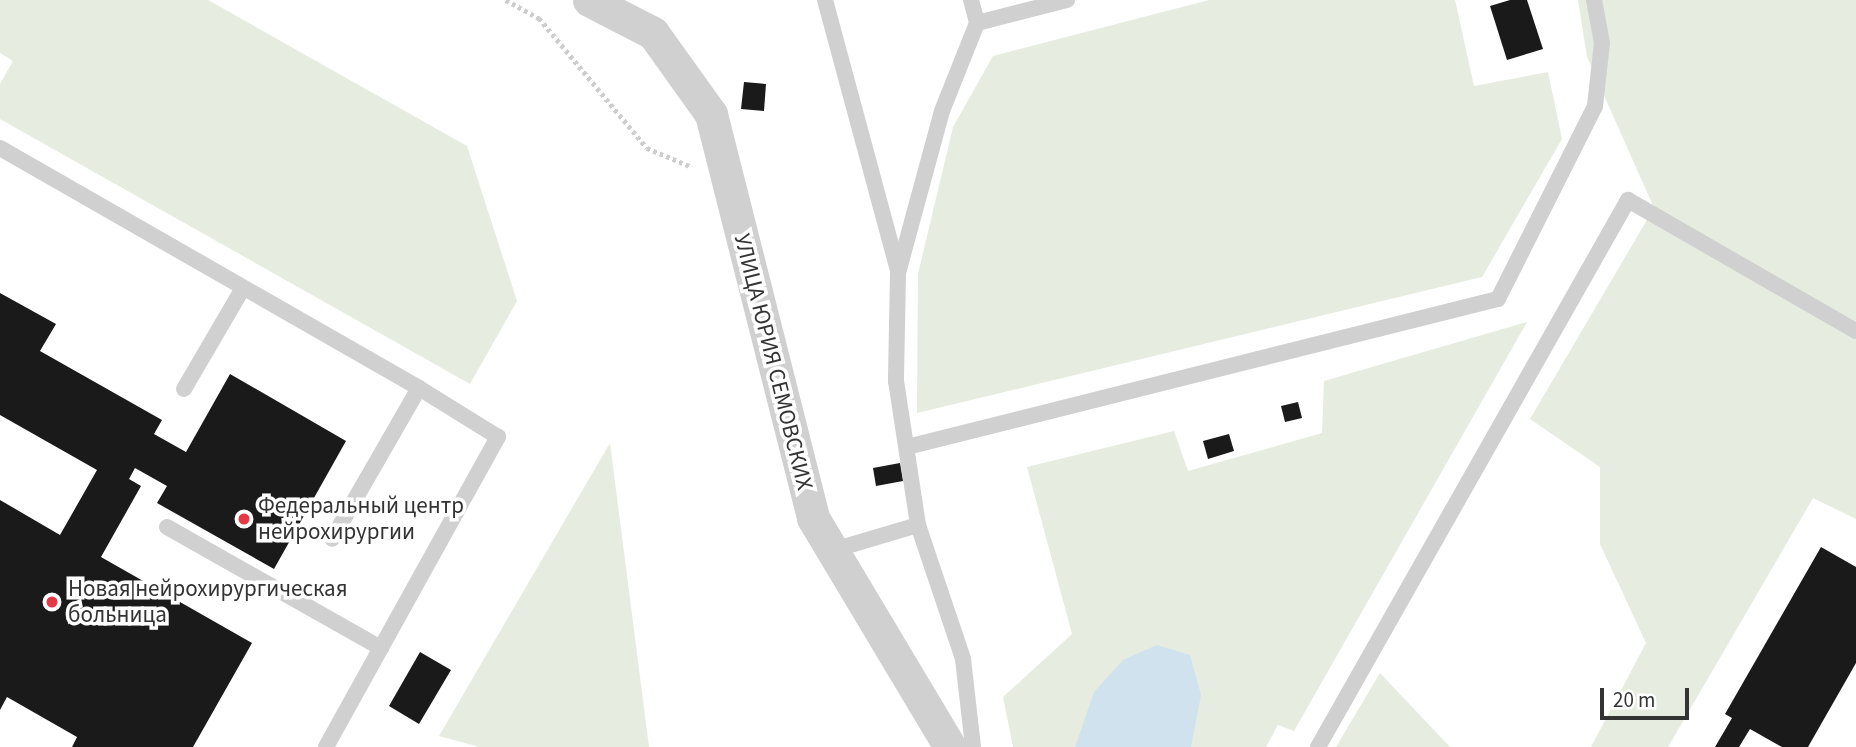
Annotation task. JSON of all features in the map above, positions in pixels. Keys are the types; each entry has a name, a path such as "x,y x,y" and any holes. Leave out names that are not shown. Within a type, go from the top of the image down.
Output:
{"street":[{"name":"УЛИЦА ЮРИЯ СЕМОВСКИХ","path":"589,0 653,33 711,114 806,496 830,551 950,747"}],"lane":[{"path":"825,0 898,273"},
{"path":"971,0 977,23 942,111 898,273 896,381 918,525 963,659 973,747"},
{"path":"977,23 1067,0"},
{"path":"907,447 1498,299 1595,106 1602,43 1594,0"},
{"path":"0,148 498,436 327,747"},
{"path":"1318,747 1628,200 1856,331"},
{"path":"184,389 243,288"},
{"path":"332,540 419,388"},
{"path":"830,551 918,525"},
{"path":"167,527 382,648"}],"path":[{"path":"506,0 538,18 647,148 698,170"}],"shaded area":[{"path":"0,0 208,0 467,146 517,301 470,384 0,119 0,84 13,61 0,53"},
{"path":"1209,0 1455,0 1474,86 1548,72 1562,139 1482,277 917,413 918,274 953,127 993,56"},
{"path":"1578,0 1856,0 1856,519 1813,498 1668,747 1591,747 1646,643 1600,544 1600,467 1530,419 1654,208 1587,57"},
{"path":"1527,322 1294,731 1278,725 1266,747 1013,747 1003,697 1072,634 1027,467 1174,431 1188,471 1322,433 1324,381"},
{"path":"610,443 649,747 479,747 439,736"},
{"path":"1380,673 1450,747 1336,747"}],"water":[{"path":"1157,645 1190,655 1201,695 1191,747 1075,747 1094,692 1123,660"}],"building":[{"path":"1510,0 1527,0 1543,49 1507,60 1490,6"},
{"path":"744,82 766,84 764,111 741,109"},
{"name":"Федеральный центр нейрохирургии","path":"0,293 56,324 40,351 162,420 154,434 186,452 230,374 346,441 274,569 157,503 167,486 135,468 129,479 141,486 101,557 252,643 193,747 72,747 77,737 7,697 0,710 0,500 60,535 97,470 0,415"},
{"path":"1298,402 1302,418 1285,422 1281,406"},
{"path":"1229,434 1234,451 1208,459 1203,441"},
{"path":"900,463 903,481 876,486 873,468"},
{"path":"1821,547 1856,567 1856,663 1808,747 1782,747 1750,729 1739,747 1715,747 1732,718 1725,714"},
{"path":"420,652 451,670 419,724 389,706"}],"place":[{"name":"Федеральный центр нейрохирургии","path":"244,519"},
{"name":"Новая нейрохирургическая больница","path":"52,602"}]}
